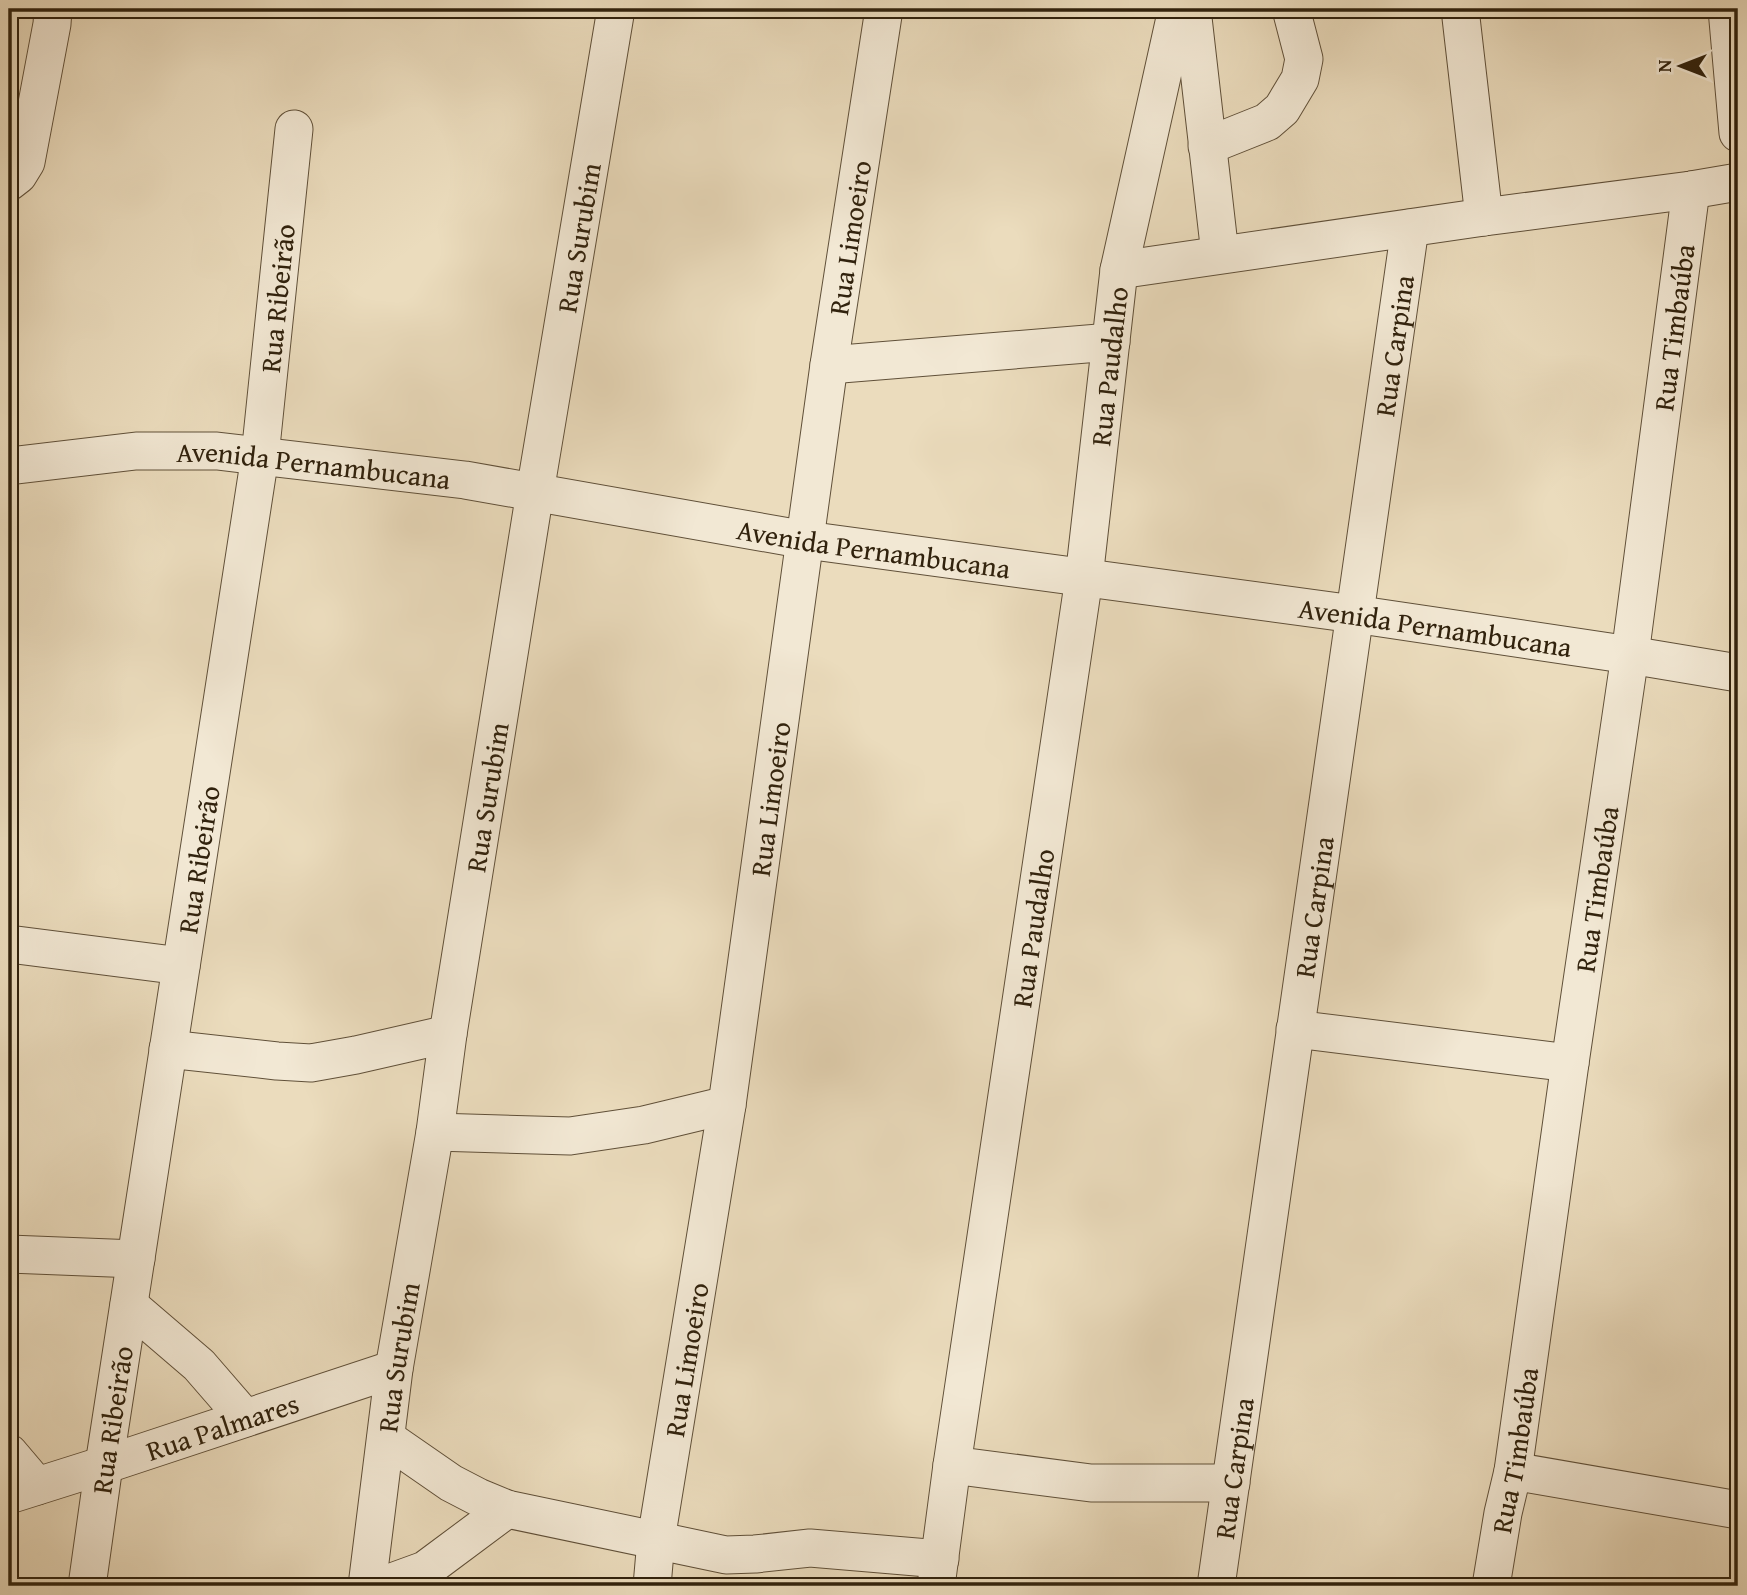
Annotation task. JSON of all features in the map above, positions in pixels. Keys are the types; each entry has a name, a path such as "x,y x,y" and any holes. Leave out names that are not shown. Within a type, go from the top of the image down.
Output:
{"street":[{"path":"9,182 18,175 26,162 53,9"},
{"name":"Rua Surubim","path":"367,1586 394,1368 435,1132 448,1034 535,492 616,9"},
{"name":"Rua Limoeiro","path":"652,1586 656,1540 727,1105 829,365 884,9"},
{"name":"Rua Paudalho","path":"938,1573 1084,578 1119,270 1177,9"},
{"path":"1192,9 1220,254"},
{"path":"1208,146 1267,122 1282,109 1300,79 1304,59 1291,9"},
{"path":"1460,9 1484,217"},
{"path":"1727,9 1738,133"},
{"name":"Rua Ribeirão","path":"87,1586 260,456 294,129"},
{"path":"1119,270 1738,182"},
{"name":"Rua Timbaúba","path":"1491,1586 1513,1471 1630,655 1691,190"},
{"name":"Rua Carpina","path":"1216,1586 1410,228"},
{"path":"829,365 1111,342"},
{"name":"Avenida Pernambucana","path":"9,466 136,451 217,451 465,480 806,540 1354,614 1738,673"},
{"path":"9,944 181,966"},
{"path":"1295,1029 1570,1063"},
{"path":"168,1049 311,1063 448,1034"},
{"path":"435,1132 570,1136 644,1125 727,1105"},
{"path":"9,1254 136,1259"},
{"path":"129,1306 199,1365 245,1418"},
{"name":"Rua Palmares","path":"23,1491 394,1368"},
{"path":"386,1438 451,1483 507,1509 726,1555 810,1548 938,1573"},
{"path":"9,1453 23,1491"},
{"path":"952,1465 1091,1483 1231,1483"},
{"path":"1513,1471 1738,1510"},
{"path":"381,1586 425,1570 507,1509"}]}
